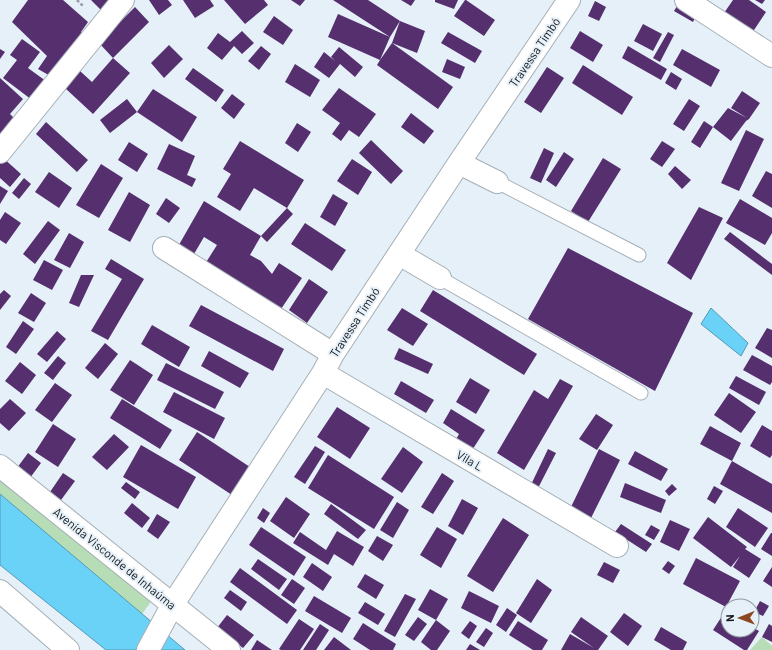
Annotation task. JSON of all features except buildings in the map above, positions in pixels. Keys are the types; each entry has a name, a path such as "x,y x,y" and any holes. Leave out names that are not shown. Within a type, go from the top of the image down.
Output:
{"street":[{"path":"0,152 123,0"},
{"name":"Travessa Timbó","path":"148,650 173,604 323,373 333,354 569,0"},
{"path":"686,0 772,56"},
{"path":"459,163 497,182"},
{"path":"164,248 333,354"},
{"path":"399,254 440,278"},
{"name":"Vila L","path":"323,373 617,546"},
{"name":"Avenida Visconde de Inhaúma","path":"0,466 229,650"},
{"path":"0,591 68,650"}],"lane":[{"path":"497,182 639,255"},
{"path":"440,278 642,393"}],"green space":[{"path":"0,471 155,596 142,614 0,494"},
{"path":"762,637 772,646 772,650 750,650"}],"water":[{"path":"711,308 748,343 741,356 701,324"},
{"path":"0,494 185,650 106,650 0,565"}]}
